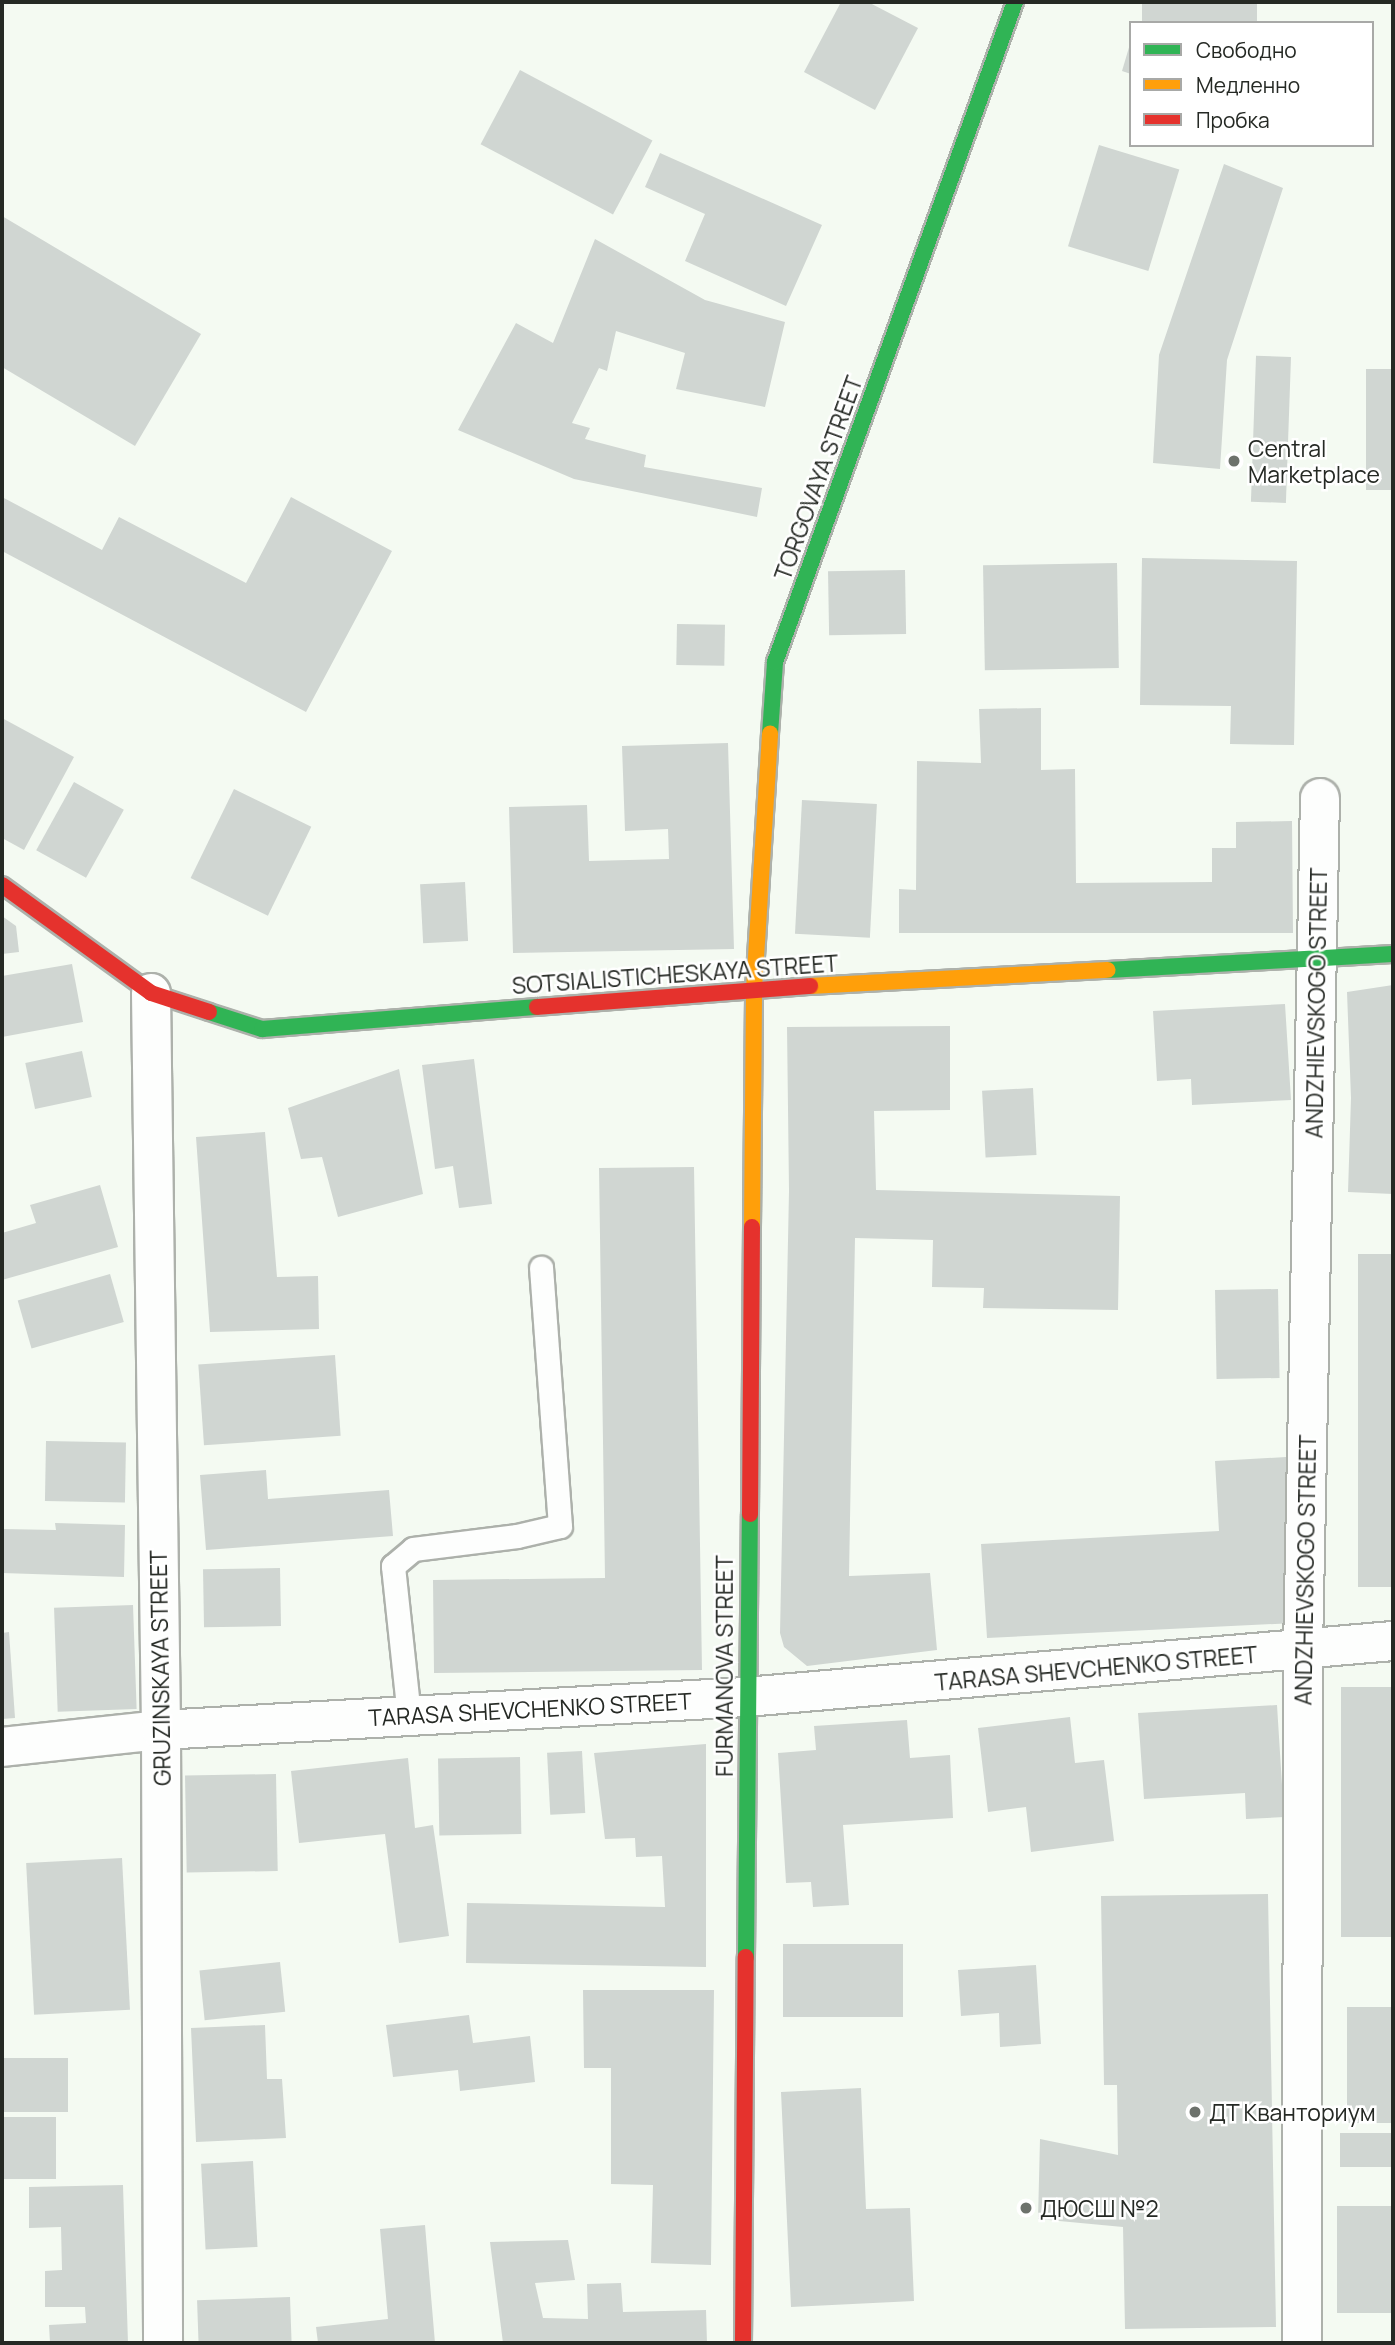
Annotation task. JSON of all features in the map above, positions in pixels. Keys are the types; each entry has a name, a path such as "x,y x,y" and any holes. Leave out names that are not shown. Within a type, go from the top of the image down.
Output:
{"street":[{"name":"TORGOVAYA STREET","path":"754,989 775,662 1015,2"},
{"name":"ANDZHIEVSKOGO STREET","path":"1302,2343 1303,1650 1321,798"},
{"name":"SOTSIALISTICHESKAYA STREET","path":"2,885 151,993 262,1029 754,989 1393,954"},
{"name":"FURMANOVA STREET","path":"743,2343 746,1697 754,989"},
{"name":"GRUZINSKAYA STREET","path":"151,993 161,1730 163,2343"},
{"name":"TARASA SHEVCHENKO STREET","path":"2,1747 161,1730 746,1697 1393,1641"}],"lane":[{"path":"409,1716 393,1566 413,1549 493,1540 560,1526 541,1268"}],"building":[{"path":"841,2 868,2 918,28 875,110 804,72"},
{"path":"1142,2 1257,2 1257,21 1142,21"},
{"path":"1129,47 1129,73 1122,71"},
{"path":"520,70 652,140 613,215 481,144"},
{"path":"1099,145 1179,170 1148,271 1068,246"},
{"path":"660,153 822,225 786,306 685,261 705,214 645,187"},
{"path":"1224,164 1283,188 1227,360 1220,469 1153,463 1159,355"},
{"path":"2,216 201,334 135,446 2,367"},
{"path":"595,239 705,300 785,322 765,407 676,389 685,353 616,331 607,371 599,368 572,423 590,428 585,439 646,455 644,467 762,488 757,517 574,479 458,430 516,323 553,343"},
{"path":"1256,356 1291,357 1286,503 1251,502"},
{"path":"1366,369 1393,369 1393,490 1366,490"},
{"path":"2,497 102,550 119,517 246,583 291,497 392,551 306,712 2,551"},
{"path":"1142,558 1297,561 1294,745 1230,744 1231,706 1140,705"},
{"path":"1117,563 1119,668 985,670 983,565"},
{"path":"905,570 906,634 829,635 828,571"},
{"path":"677,624 725,625 724,666 676,665"},
{"path":"1041,708 1041,770 1075,769 1076,883 1212,882 1212,848 1236,848 1236,822 1292,821 1293,933 899,933 899,889 916,890 917,761 981,763 979,709"},
{"path":"2,718 74,757 24,850 2,838"},
{"path":"728,743 734,949 513,953 509,807 587,805 589,861 669,859 668,829 625,831 622,746"},
{"path":"74,782 124,810 86,878 36,850"},
{"path":"234,789 311,827 268,916 191,878"},
{"path":"802,800 877,804 870,938 795,934"},
{"path":"465,882 468,941 423,943 420,884"},
{"path":"2,916 16,926 19,952 2,954"},
{"path":"72,964 83,1022 2,1037 2,976"},
{"path":"1393,985 1393,1194 1348,1192 1351,1098 1347,992"},
{"path":"1285,1004 1291,1100 1192,1105 1191,1079 1157,1081 1153,1011"},
{"path":"950,1026 950,1110 874,1111 876,1190 1120,1196 1118,1310 983,1308 984,1288 932,1287 933,1240 855,1238 849,1576 930,1573 937,1650 807,1666 784,1647 780,1633 789,1191 787,1027"},
{"path":"82,1051 92,1097 35,1109 25,1063"},
{"path":"474,1059 492,1204 459,1208 453,1166 435,1169 422,1065"},
{"path":"399,1069 423,1194 338,1217 322,1157 301,1159 288,1108"},
{"path":"1033,1088 1037,1155 986,1158 982,1091"},
{"path":"265,1132 277,1277 318,1276 319,1329 210,1332 196,1137"},
{"path":"694,1167 702,1670 434,1673 433,1580 605,1578 599,1168"},
{"path":"100,1185 118,1247 2,1280 2,1233 36,1223 30,1205"},
{"path":"1358,1254 1393,1254 1393,1587 1358,1587"},
{"path":"110,1274 124,1322 32,1349 18,1300"},
{"path":"1278,1289 1280,1378 1217,1379 1215,1290"},
{"path":"335,1355 341,1436 204,1445 198,1365"},
{"path":"46,1441 126,1442 125,1502 45,1501"},
{"path":"1286,1457 1295,1623 987,1638 981,1544 1219,1531 1215,1461"},
{"path":"266,1470 268,1499 389,1490 393,1536 206,1550 200,1475"},
{"path":"55,1523 125,1525 124,1577 2,1573 2,1529 56,1530"},
{"path":"280,1568 281,1626 204,1627 203,1569"},
{"path":"133,1605 137,1709 58,1712 54,1608"},
{"path":"9,1632 15,1718 2,1719 2,1633"},
{"path":"1341,1687 1393,1687 1393,1937 1341,1937"},
{"path":"1277,1705 1284,1817 1246,1819 1245,1793 1144,1799 1138,1713"},
{"path":"1070,1717 1075,1763 1104,1760 1114,1841 1031,1852 1026,1807 988,1812 978,1728"},
{"path":"907,1720 910,1758 950,1755 953,1818 843,1825 849,1905 813,1907 811,1882 786,1883 778,1753 816,1750 814,1726"},
{"path":"706,1744 706,1967 466,1963 467,1903 665,1907 662,1856 636,1857 635,1838 605,1839 594,1753"},
{"path":"582,1751 585,1813 550,1815 547,1753"},
{"path":"520,1757 521,1834 439,1835 438,1758"},
{"path":"408,1758 415,1828 433,1825 449,1936 399,1943 385,1834 299,1843 291,1771"},
{"path":"276,1774 278,1871 187,1873 185,1776"},
{"path":"122,1858 130,2010 34,2015 26,1863"},
{"name":"ДТ Кванториум","path":"1268,1894 1276,2327 1125,2329 1123,2227 1038,2219 1040,2139 1118,2155 1117,2085 1104,2085 1101,1896"},
{"path":"783,1944 903,1944 903,2017 783,2017"},
{"path":"280,1962 285,2012 205,2020 199,1970"},
{"path":"1036,1965 1041,2044 1000,2047 999,2013 961,2016 958,1970"},
{"path":"583,1990 714,1990 711,2265 651,2263 653,2185 611,2184 611,2068 584,2068"},
{"path":"1347,2007 1393,2007 1393,2123 1347,2123"},
{"path":"469,2015 473,2043 530,2036 535,2082 460,2091 458,2070 393,2077 386,2025"},
{"path":"265,2025 267,2079 282,2079 286,2138 196,2142 191,2028"},
{"path":"2,2058 68,2058 68,2112 2,2112"},
{"path":"861,2088 866,2209 910,2208 914,2301 791,2307 781,2092"},
{"path":"2,2117 56,2117 56,2179 2,2179"},
{"path":"1340,2133 1393,2133 1393,2167 1340,2167"},
{"path":"253,2161 258,2247 206,2250 201,2164"},
{"path":"123,2185 128,2343 50,2343 49,2325 86,2323 85,2307 45,2307 45,2271 62,2270 61,2227 29,2228 29,2187"},
{"path":"1337,2206 1393,2206 1393,2313 1337,2313"},
{"path":"425,2225 435,2343 318,2343 316,2327 388,2319 380,2229"},
{"path":"568,2240 575,2280 535,2283 543,2318 588,2319 587,2284 621,2283 623,2312 706,2310 707,2343 503,2343 490,2242"},
{"path":"290,2297 292,2343 199,2343 197,2300"}],"traffic: fast":[{"path":"770,734 775,662 1015,2"},
{"path":"1108,970 1393,954"},
{"path":"209,1012 262,1029 537,1007"},
{"path":"746,1957 750,1514"}],"traffic: slow":[{"path":"752,1227 754,989 770,734"},
{"path":"810,986 1108,970"}],"traffic: jam":[{"path":"2,885 151,993 209,1012"},
{"path":"537,1007 810,986"},
{"path":"750,1514 752,1227"},
{"path":"743,2343 746,1957"}],"place":[{"name":"Central Marketplace","path":"1234,461"},
{"name":"ДТ Кванториум","path":"1195,2112"},
{"name":"ДЮСШ №2","path":"1026,2208"}]}
